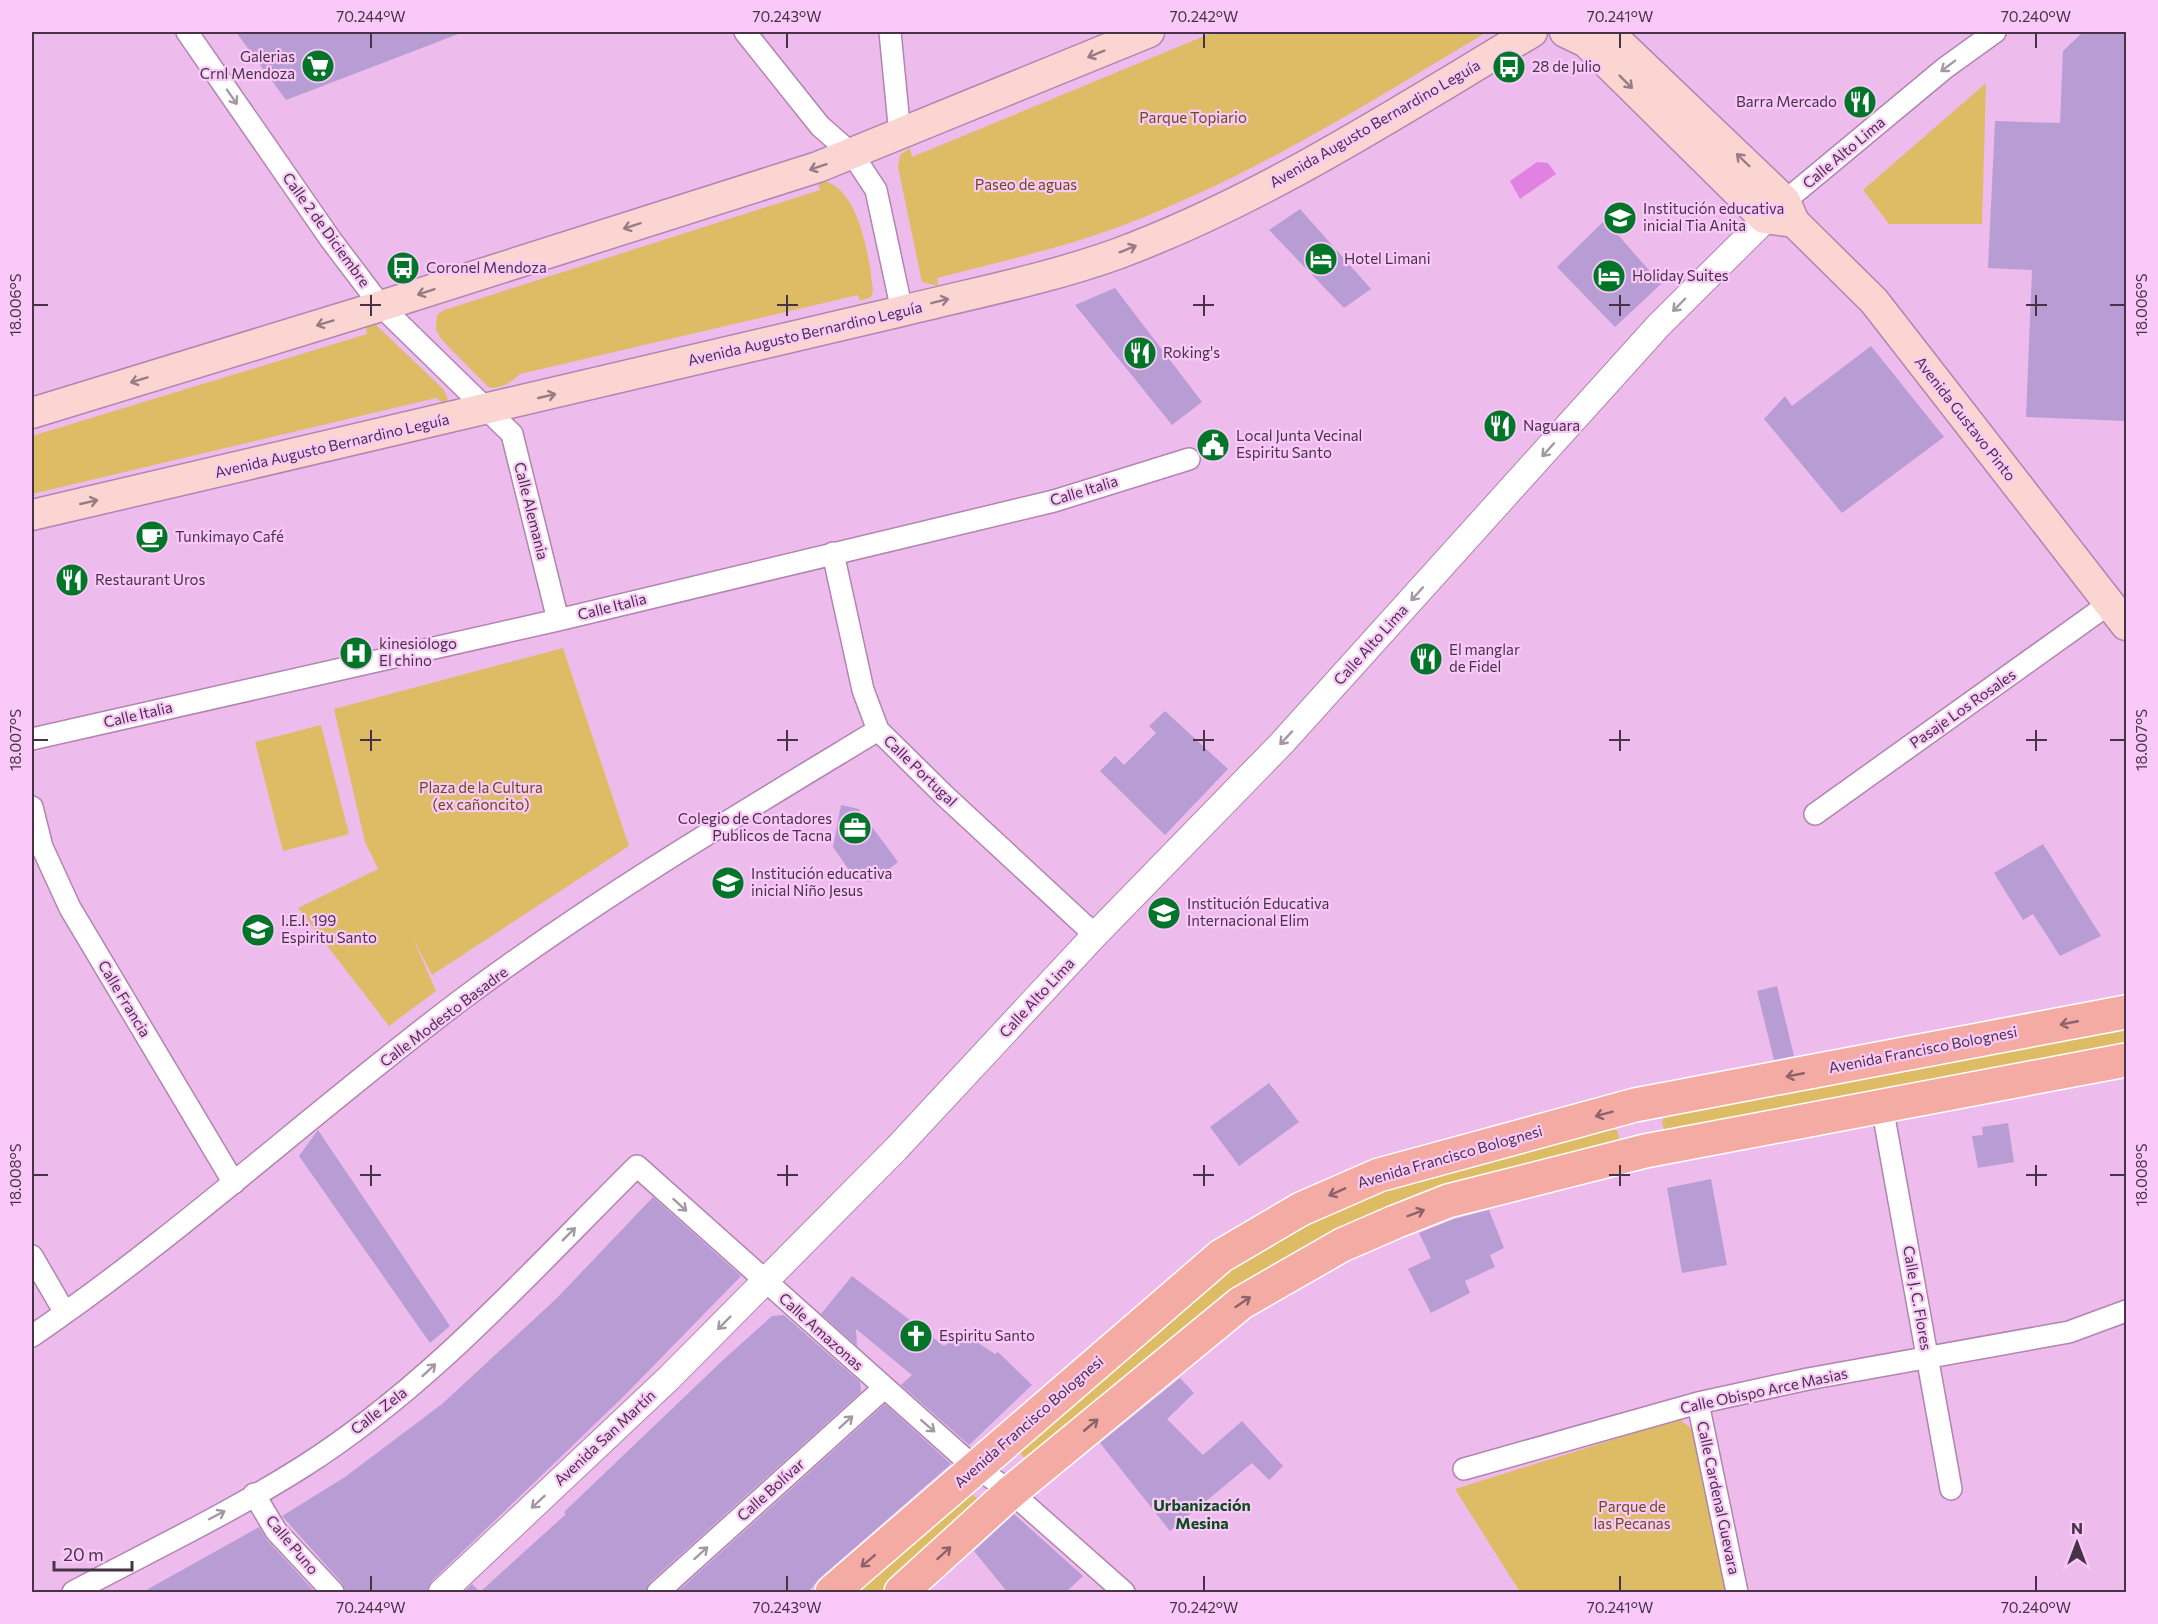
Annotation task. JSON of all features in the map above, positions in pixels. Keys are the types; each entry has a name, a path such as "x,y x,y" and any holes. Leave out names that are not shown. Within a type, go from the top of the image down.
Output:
{"main road":[{"path":"32,413 381,306 854,155 1149,32"},
{"name":"Avenida Augusto Bernardino Leguía","path":"32,515 490,409 1076,267 1116,254 1216,213 1323,158 1532,32"},
{"name":"Avenida Gustavo Pinto","path":"1565,32 1586,42 1781,214 1874,301 2118,614"},
{"name":"Avenida Gustavo Pinto","path":"1608,32 1781,214"},
{"name":"Avenida Francisco Bolognesi","path":"832,1593 1212,1264 1260,1231 1301,1209 1379,1176 1635,1105 2127,1012"},
{"path":"901,1593 1011,1492 1241,1303 1291,1272 1353,1240 1448,1201 1645,1151 2127,1060"},
{"path":"1635,1105 1645,1151"}],"street":[{"name":"Calle 2 de Diciembre","path":"187,32 331,240 381,306 490,409"},
{"path":"745,32 820,126 854,155 876,190 902,311"},
{"path":"890,32 900,135"},
{"name":"Calle Alto Lima","path":"765,1281 896,1149 1095,935 1282,743 1659,325 1945,68 1995,32"},
{"name":"Calle Alemania","path":"490,409 512,434 558,620"},
{"name":"Calle Italia","path":"32,739 558,620 1054,501 1189,459"},
{"name":"Calle Portugal","path":"833,553 863,690 878,730 945,796 1095,935"},
{"name":"Pasaje Los Rosales","path":"1815,814 2118,614"},
{"name":"Calle Modesto Basadre","path":"32,1336 234,1183 465,997 655,866 878,730"},
{"name":"Calle Francia","path":"32,807 42,847 70,908 234,1183"},
{"name":"Calle J. C. Flores","path":"1882,1106 1951,1489"},
{"name":"Calle Amazonas","path":"637,1166 884,1388 976,1468 1011,1492 1124,1593"},
{"name":"Calle Zela","path":"73,1593 304,1466 424,1376 637,1166"},
{"path":"32,1256 65,1313"},
{"name":"Avenida San Martín","path":"442,1593 669,1378 765,1281"},
{"name":"Calle Obispo Arce Masias","path":"1464,1469 1698,1403 1808,1379 2069,1332 2127,1311"},
{"name":"Calle Bolívar","path":"658,1593 884,1388"},
{"name":"Calle Cardenal Guevara","path":"1698,1403 1737,1593"},
{"name":"Calle Puno","path":"254,1494 276,1531 333,1593"}],"green space":[{"name":"Parque Topiario","path":"1214,32 1487,32 1263,162 1169,207 1076,241 937,278 938,286 922,282 898,167 900,155 910,148 912,157"},
{"path":"1986,83 1982,224 1889,224 1863,190"},
{"path":"825,181 837,187 855,212 866,246 873,291 871,297 860,301 858,295 520,374 497,387 488,387 442,340 436,330 437,315 444,310 820,190 818,183"},
{"path":"375,324 444,390 448,400 443,403 436,398 32,494 32,436 367,334 366,326"},
{"name":"Plaza de la Cultura (ex cañoncito)","path":"563,648 629,846 432,975 412,936 436,991 389,1026 298,908 378,869 365,842 334,709"},
{"path":"321,725 349,834 283,851 255,742"},
{"path":"2126,1023 2126,1046 1665,1132 1662,1122 1668,1111"},
{"path":"1603,1128 1617,1130 1620,1141 1395,1213 1026,1460 1019,1451 1209,1276 1379,1186"},
{"name":"Parque de las Pecanas","path":"1679,1419 1692,1429 1726,1592 1520,1592 1455,1489"},
{"path":"968,1491 978,1499 980,1511 891,1592 843,1592"}],"shaded area":[{"path":"1537,162 1548,163 1556,174 1520,199 1510,181"}],"building":[{"name":"Galerias Crnl Mendoza","path":"236,32 460,32 461,33 286,100"},
{"path":"2083,32 2127,32 2127,421 2026,417 2032,270 1988,268 1995,121 2060,123 2063,51"},
{"name":"Hotel Limani","path":"1300,209 1371,289 1344,308 1269,230"},
{"name":"Holiday Suites","path":"1605,220 1661,284 1615,327 1557,267"},
{"name":"Roking's","path":"1115,288 1202,402 1172,425 1075,305"},
{"path":"1871,346 1944,437 1842,513 1764,419 1785,396 1792,406"},
{"path":"1165,711 1228,769 1165,835 1100,771 1115,756 1124,765 1156,733 1149,726"},
{"name":"Colegio de Contadores Publicos de Tacna","path":"841,805 859,809 898,862 872,882 856,880 833,847"},
{"path":"2043,844 2101,936 2060,956 2033,914 2023,920 1994,873"},
{"path":"1777,986 1794,1056 1774,1060 1757,991"},
{"path":"1269,1083 1299,1122 1239,1166 1210,1127"},
{"path":"2008,1123 2014,1162 1978,1168 1972,1136 1983,1135 1982,1127"},
{"path":"318,1130 450,1326 430,1343 299,1156"},
{"path":"1711,1179 1727,1265 1682,1273 1667,1188"},
{"path":"653,1197 741,1276 624,1396 432,1581 427,1593 345,1593 342,1583 282,1516 345,1477 442,1404 557,1298"},
{"path":"1489,1210 1504,1248 1490,1255 1495,1267 1465,1281 1470,1293 1431,1313 1408,1269 1431,1258 1419,1233 1454,1219"},
{"path":"852,1276 944,1346 957,1336 969,1337 995,1354 998,1352 1032,1385 969,1445 901,1385 912,1375 856,1329 857,1346 821,1314"},
{"path":"784,1315 860,1382 861,1392 649,1583 646,1593 463,1593 472,1584 480,1592 566,1514 564,1512 723,1360 772,1316"},
{"path":"1180,1378 1194,1393 1167,1419 1203,1455 1242,1421 1283,1466 1269,1480 1252,1463 1170,1531 1100,1443"},
{"path":"885,1404 951,1464 820,1578 807,1593 676,1593"},
{"path":"1014,1514 1083,1576 1065,1593 1008,1593 974,1551"},
{"path":"259,1527 267,1540 316,1593 141,1593"}],"place":[{"name":"Galerias Crnl Mendoza","path":"318,66"},
{"name":"28 de Julio","path":"1509,67"},
{"name":"Barra Mercado","path":"1860,102"},
{"name":"Institución educativa inicial Tia Anita","path":"1620,218"},
{"name":"Hotel Limani","path":"1321,259"},
{"name":"Coronel Mendoza","path":"403,268"},
{"name":"Holiday Suites","path":"1609,276"},
{"name":"Roking's","path":"1140,353"},
{"name":"Naguara","path":"1500,426"},
{"name":"Local Junta Vecinal Espiritu Santo","path":"1213,445"},
{"name":"Tunkimayo Café","path":"152,537"},
{"name":"Restaurant Uros","path":"72,580"},
{"name":"kinesiologo El chino","path":"356,653"},
{"name":"El manglar de Fidel","path":"1426,659"},
{"name":"Colegio de Contadores Publicos de Tacna","path":"855,828"},
{"name":"Institución educativa inicial Niño Jesus","path":"728,883"},
{"name":"Institución Educativa Internacional Elim","path":"1164,913"},
{"name":"I.E.I. 199 Espiritu Santo","path":"258,930"},
{"name":"Espiritu Santo","path":"916,1336"}],"district":[{"name":"Urbanización Mesina","path":"1202,1514"}],"park label":[{"name":"Paseo de aguas","path":"1026,185"}]}
